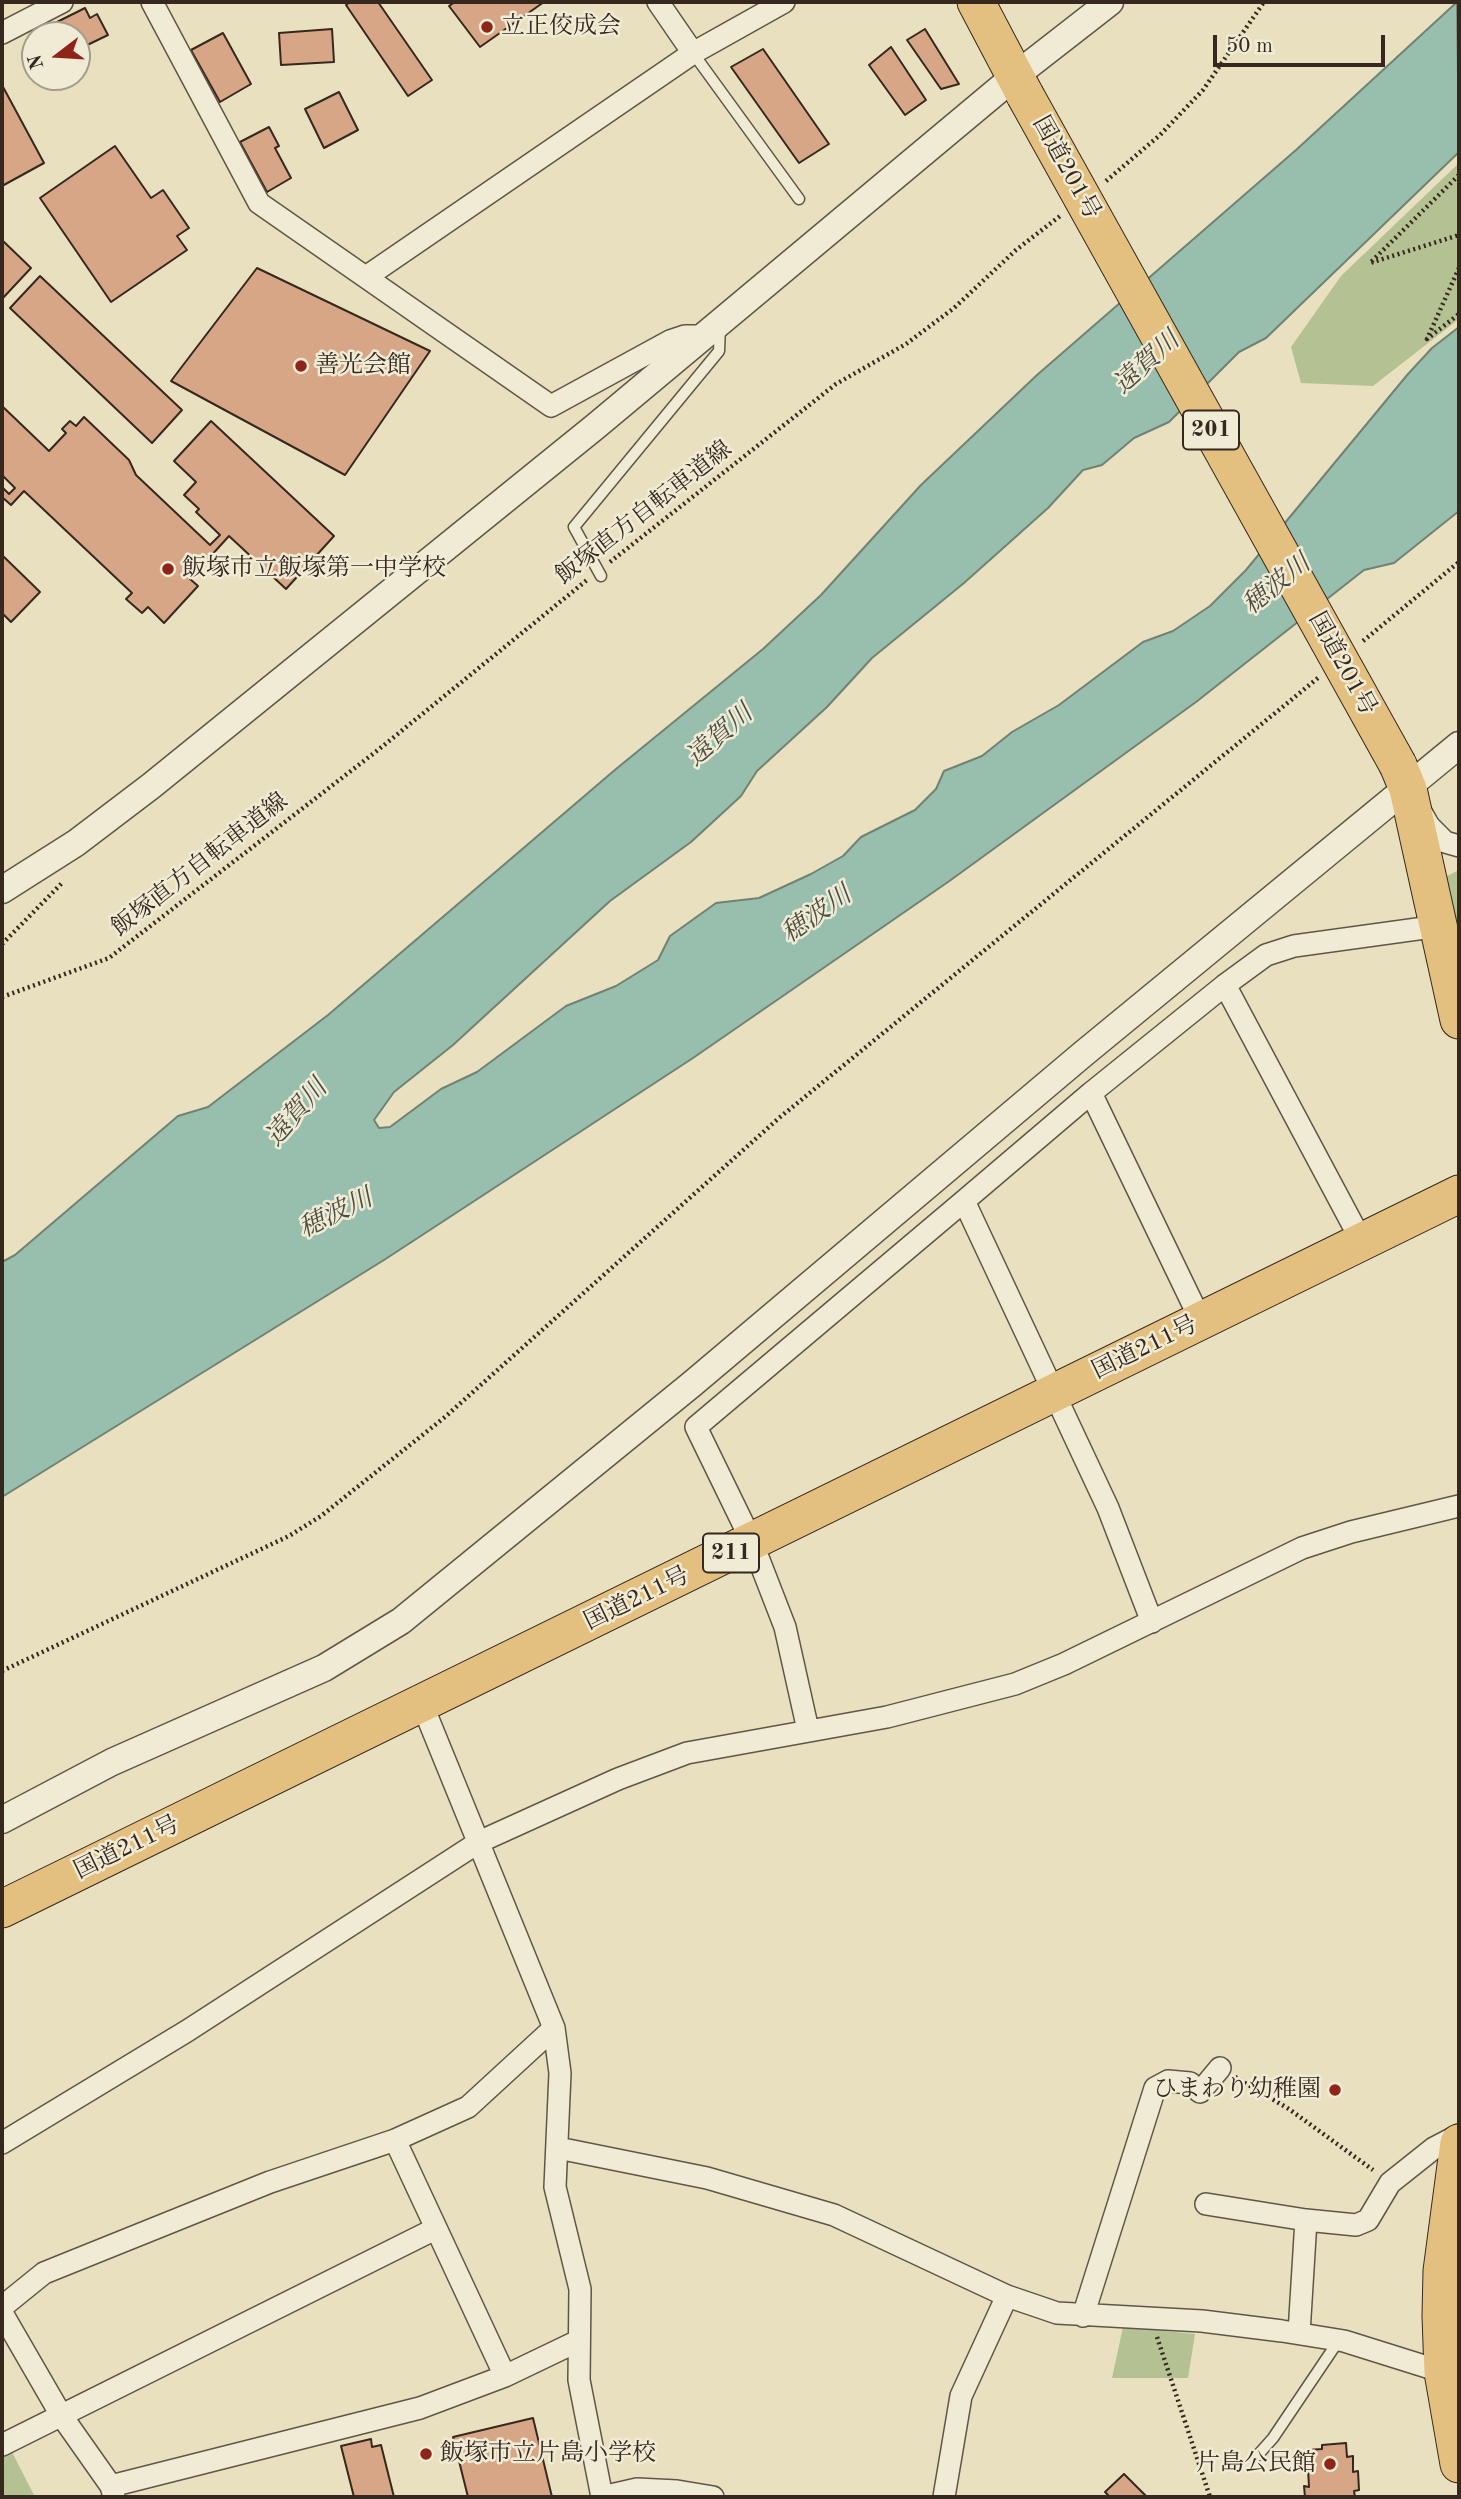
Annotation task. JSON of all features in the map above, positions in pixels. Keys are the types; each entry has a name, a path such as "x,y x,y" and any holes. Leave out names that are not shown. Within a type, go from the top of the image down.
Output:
{"highway":[{"name":"国道201号","path":"976,2 1403,777 1459,1020"},
{"name":"国道211号","path":"2,1909 1459,1194"},
{"path":"1458,2154 1442,2271 1443,2372 1459,2463"}],"street":[{"path":"2,33 62,2"},
{"path":"152,2 259,204 551,406 670,341 711,328"},
{"path":"658,2 693,53"},
{"path":"366,276 693,53 784,2"},
{"path":"2,890 76,843 151,786 596,426 711,328 1020,85 1110,2"},
{"path":"2,1820 112,1762 324,1668 401,1620 692,1384 1083,1054 1403,777 1459,745"},
{"path":"1403,777 1429,826 1446,842 1459,846"},
{"path":"808,1730 785,1627 752,1542 696,1427 1091,1093 1266,955 1294,946 1439,926"},
{"path":"1225,985 1362,1242"},
{"path":"1091,1093 1201,1321"},
{"path":"964,1201 1108,1508 1152,1622"},
{"path":"2,2143 131,2066 479,1842 618,1779 687,1753 887,1717 1015,1684 1152,1622 1302,1548 1351,1532 1459,1506"},
{"path":"422,1704 554,2028 560,2073 555,2187 580,2289 579,2380 602,2497 637,2489 677,2491 713,2497"},
{"path":"2,2307 44,2273 270,2182 395,2140 468,2106 554,2028"},
{"path":"1083,2316 1155,2088 1168,2081 1190,2083 1200,2092 1220,2068"},
{"path":"395,2140 505,2376"},
{"path":"558,2148 707,2178 834,2215 1007,2296 1057,2313 1149,2317 1299,2333 1339,2340 1443,2372"},
{"path":"1206,2204 1306,2220 1356,2224 1368,2220 1390,2183 1434,2148 1458,2154"},
{"path":"1299,2333 1306,2220"},
{"path":"2,2445 435,2229"},
{"path":"944,2497 961,2396 1007,2296"},
{"path":"2,2313 61,2415 113,2492 420,2408 505,2376 578,2342"}],"lane":[{"path":"693,53 799,199"},
{"path":"599,574 574,527 719,351 711,328"},
{"path":"1258,2456 1339,2340"}],"path":[{"path":"1102,184 1160,135 1203,90 1264,2"},
{"path":"1459,175 1370,263 1459,235"},
{"name":"飯塚直方自転車道線","path":"2,998 109,958 378,750 836,384 906,344 954,308 1016,250 1070,209"},
{"path":"1459,268 1427,339 1459,314"},
{"path":"1354,648 1459,562"},
{"path":"2,1671 289,1536 321,1516 445,1416 779,1118 1323,674"},
{"path":"1220,2068 1289,2109 1390,2183"},
{"path":"1149,2317 1210,2497"}],"shaded area":[{"path":"1459,163 1459,319 1373,386 1301,383 1291,347 1341,276"},
{"path":"1459,870 1459,931 1455,930 1445,877"},
{"path":"1123,2327 1195,2334 1188,2378 1112,2378"},
{"path":"11,2450 35,2497 2,2497 2,2455"}],"water":[{"path":"1457,2 1459,152 1266,338 1239,352 1169,422 1134,438 1102,465 1083,470 1048,508 964,583 872,658 827,707 757,771 741,796 691,842 610,901 453,1045 394,1092 374,1120 379,1128 390,1127 441,1089 477,1072 566,1006 616,986 658,960 670,936 716,903 759,898 843,856 861,837 915,810 936,789 944,771 982,756 1012,732 1059,705 1143,642 1173,631 1210,606 1246,570 1408,374 1432,348 1459,327 1459,511 1394,563 1364,570 1196,702 948,882 693,1058 384,1260 2,1497 2,1262 15,1255 178,1116 208,1107 328,1015 616,769 763,649 821,595 921,485 1037,375 1296,150"}],"building":[{"path":"350,2 378,2 432,80 408,96 346,5"},
{"name":"立正佼成会","path":"455,2 544,2 480,47 449,6"},
{"path":"85,8 90,18 97,14 108,35 91,43 91,21 59,21"},
{"path":"332,29 334,62 281,65 279,33"},
{"path":"925,29 959,84 941,89 907,40"},
{"path":"223,33 251,84 220,102 191,50"},
{"path":"891,47 926,100 905,115 869,65"},
{"path":"763,49 829,144 799,163 731,67"},
{"path":"2,85 44,163 2,186"},
{"path":"339,92 358,130 324,148 305,109"},
{"path":"269,127 279,146 275,148 291,178 267,192 240,142"},
{"path":"115,146 151,198 163,190 189,228 177,236 187,250 111,302 40,198"},
{"path":"2,240 31,268 2,299"},
{"name":"善光会館","path":"257,268 430,351 345,475 171,381"},
{"path":"40,276 182,410 152,443 10,308"},
{"path":"2,406 49,451 66,433 62,429 70,421 76,426 84,417 129,460 136,475 210,545 220,535 196,512 199,509 184,495 196,482 174,461 211,421 334,536 286,589 229,536 190,579 198,586 164,623 148,607 142,613 126,599 132,593 24,491 11,505 2,497 2,487 9,494 15,488 2,475"},
{"path":"2,555 40,592 11,622 2,613"},
{"path":"533,2418 552,2497 468,2497 453,2437"},
{"path":"371,2439 372,2447 381,2445 394,2497 354,2497 341,2446"},
{"name":"片島公民館","path":"1346,2443 1347,2457 1353,2456 1353,2472 1358,2471 1359,2490 1354,2491 1355,2497 1305,2497 1304,2486 1309,2487 1307,2450 1322,2449 1322,2445"},
{"path":"1124,2474 1147,2497 1110,2497 1105,2492"}],"place":[{"name":"立正佼成会","path":"487,27"},
{"name":"善光会館","path":"301,366"},
{"name":"飯塚市立飯塚第一中学校","path":"168,569"},
{"name":"ひまわり幼稚園","path":"1335,2090"},
{"name":"飯塚市立片島小学校","path":"426,2454"},
{"name":"片島公民館","path":"1330,2464"}],"water label":[{"name":"遠賀川","path":"1147,363"},
{"name":"穂波川","path":"1277,585"},
{"name":"遠賀川","path":"720,736"},
{"name":"穂波川","path":"817,915"},
{"name":"遠賀川","path":"297,1113"},
{"name":"穂波川","path":"336,1214"}]}
